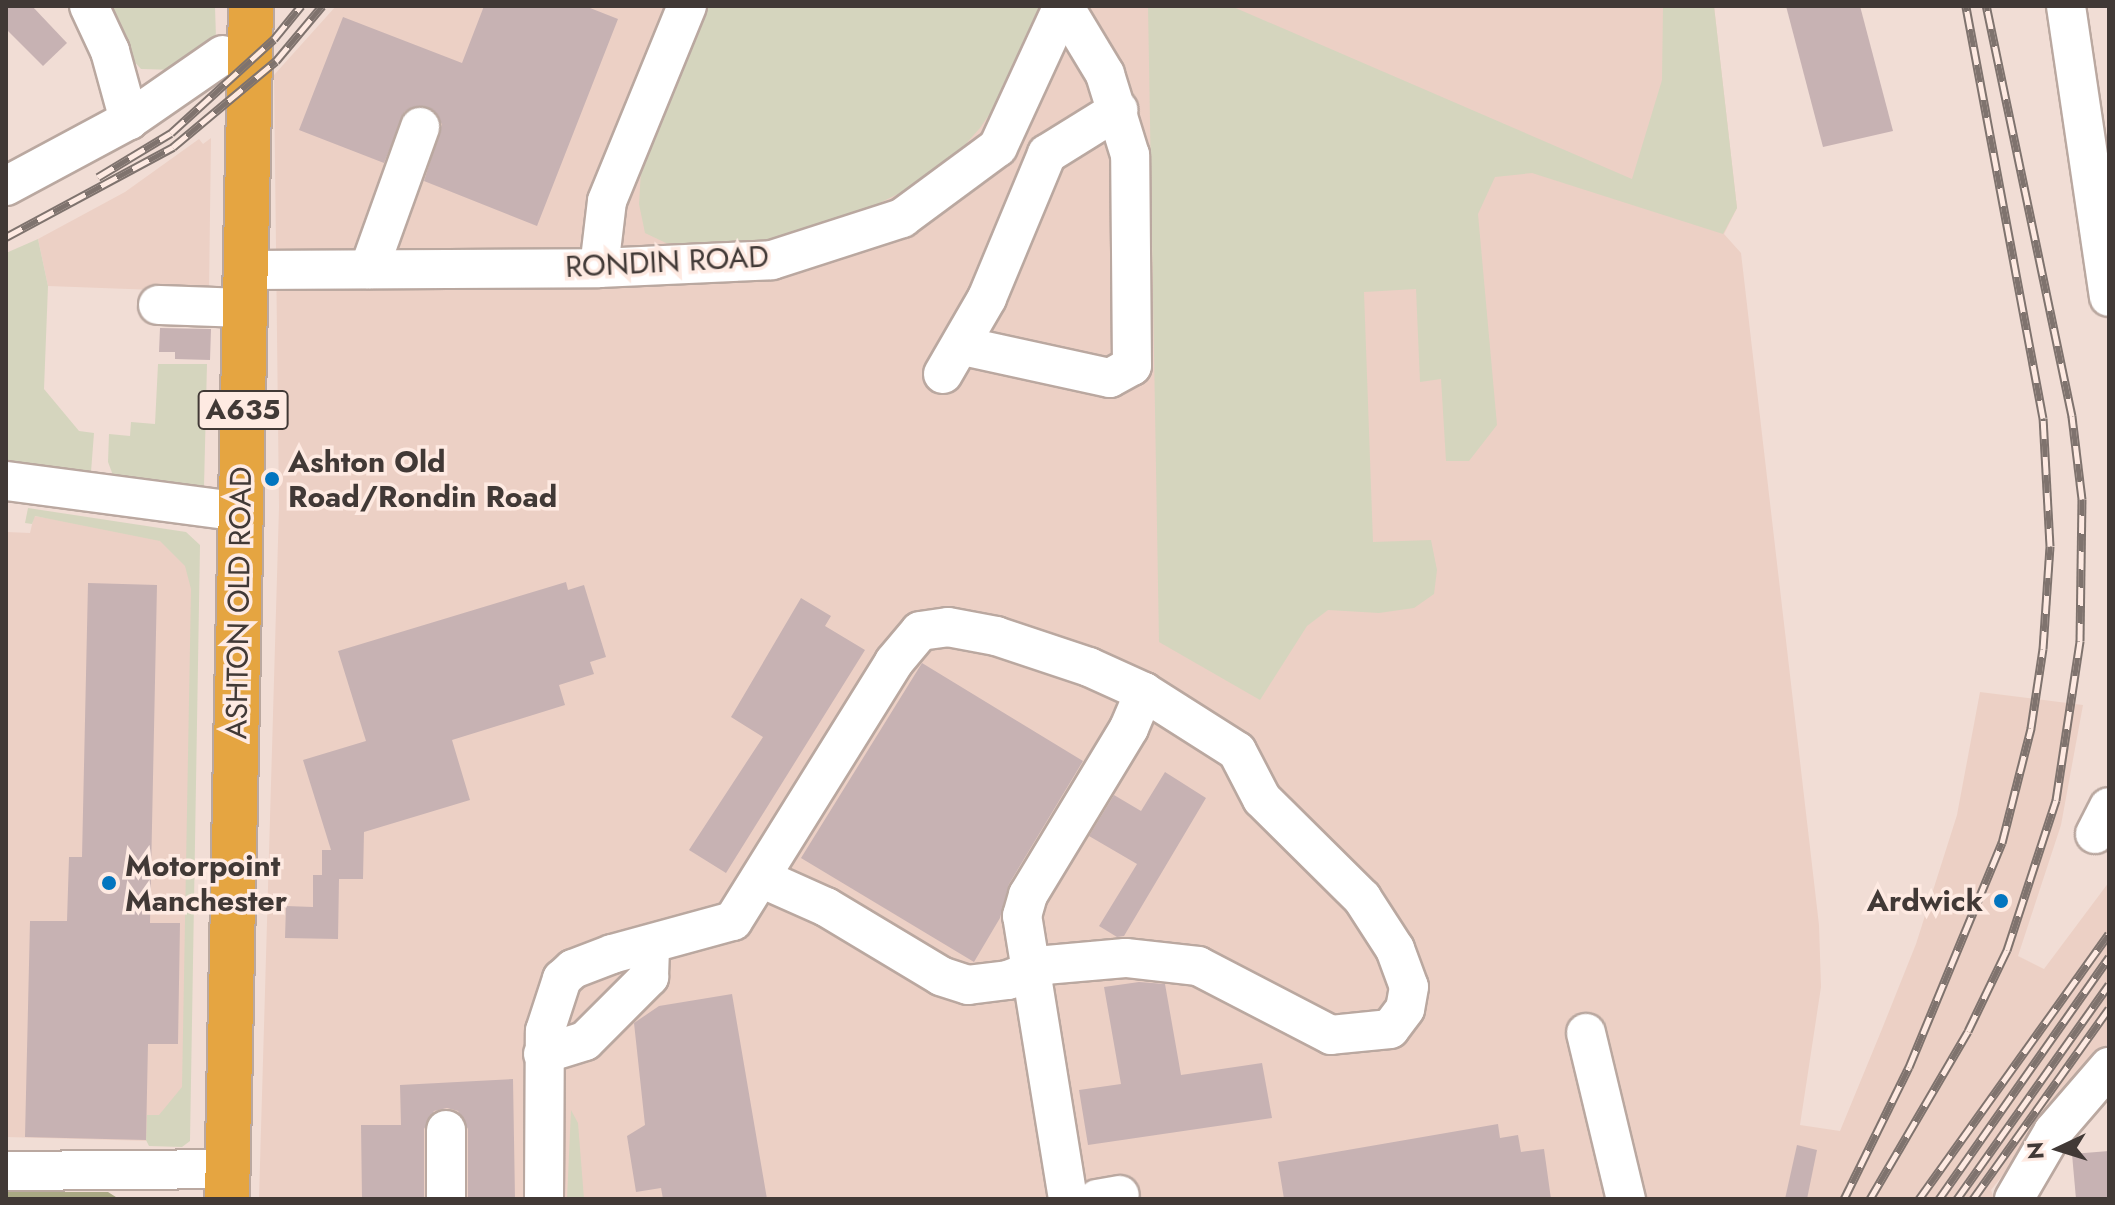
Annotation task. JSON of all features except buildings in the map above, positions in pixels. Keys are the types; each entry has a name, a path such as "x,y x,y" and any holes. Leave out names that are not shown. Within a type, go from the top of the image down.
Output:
{"highway":[{"name":"ASHTON OLD ROAD","path":"228,1184 251,6"}],"street":[{"path":"89,6 110,51 129,120"},
{"path":"599,268 607,201 687,6"},
{"path":"1064,6 1105,74 1118,110 1130,155 1132,366 1110,378 953,360 1047,154 1118,110"},
{"name":"RONDIN ROAD","path":"158,305 369,269 599,268 772,260 902,218 998,147 1064,6"},
{"path":"2066,6 2109,297"},
{"path":"6,186 169,96 223,55"},
{"path":"369,269 420,127"},
{"path":"6,481 241,512"},
{"path":"544,1199 543,1054 549,1007 562,979 573,969 733,921 763,879 894,662 920,631 948,627 996,636 1089,667 1144,692 1237,751 1262,799 1362,898 1395,949 1409,987 1405,1009 1390,1029 1331,1035 1198,966 1125,958 1047,965 1030,973 968,985 941,976 826,907 763,879"},
{"path":"1066,1185 1022,916 1028,895 1129,728 1144,692"},
{"path":"543,1054 585,1041 649,977 650,945"},
{"path":"1586,1033 1626,1199"},
{"path":"2014,1199 2053,1132 2109,1067"},
{"path":"446,1130 446,1199"},
{"path":"6,1171 131,1170 228,1184"}],"shaded area":[{"path":"336,6 1714,6 1737,208 1724,234 1741,253 1819,925 1821,987 1800,1125 1840,1131 1916,944 1957,815 1980,692 2083,705 2061,825 2018,956 2044,969 2109,882 2109,1042 1991,1190 1994,1199 259,1199 279,507 274,75"},
{"path":"211,138 209,292 48,286 38,239 125,192 199,139 203,144"},
{"path":"34,516 140,533 177,547 191,567 195,596 186,1142 6,1137 6,532 30,533"},
{"path":"6,1192 108,1192 119,1199 6,1199"}],"green space":[{"path":"111,6 215,6 216,39 176,70 141,69 131,58"},
{"path":"703,6 1043,6 1018,73 980,128 939,174 822,231 729,246 666,243 645,233 639,204 641,171"},
{"path":"1148,6 1231,6 1632,179 1662,80 1663,6 1714,6 1737,208 1723,234 1532,173 1495,177 1478,214 1497,425 1469,461 1446,461 1441,379 1420,382 1416,289 1364,292 1373,542 1431,540 1437,570 1434,594 1414,608 1379,613 1328,610 1307,626 1260,700 1159,642"},
{"path":"38,239 48,286 44,389 79,431 94,433 91,472 82,476 6,464 6,253"},
{"path":"158,364 207,364 204,487 196,493 114,478 108,462 109,434 130,436 131,422 155,424"},
{"path":"28,508 186,532 200,545 190,1141 182,1147 149,1146 146,1140 147,1115 159,1115 182,1087 191,589 185,566 160,541 35,516 32,524 25,523"},
{"path":"571,1110 578,1123 584,1199 567,1199"}],"railway":[{"path":"98,177 171,133 274,39 301,6"},
{"path":"6,237 173,147 276,61 322,6"},
{"path":"1844,1199 1909,1067 2002,843 2031,728 2043,649 2050,546 2043,418 1966,6"},
{"path":"1870,1199 1968,1031 2007,950 2056,800 2080,641 2082,499 2072,416 1986,6"},
{"path":"1919,1199 2109,934"},
{"path":"1939,1199 2109,957"},
{"path":"1957,1199 2109,984"},
{"path":"1973,1199 2109,1008"}],"place":[{"name":"Ashton Old Road/Rondin Road","path":"272,479"},
{"name":"Motorpoint Manchester","path":"109,883"},
{"name":"Ardwick","path":"2001,901"}]}
